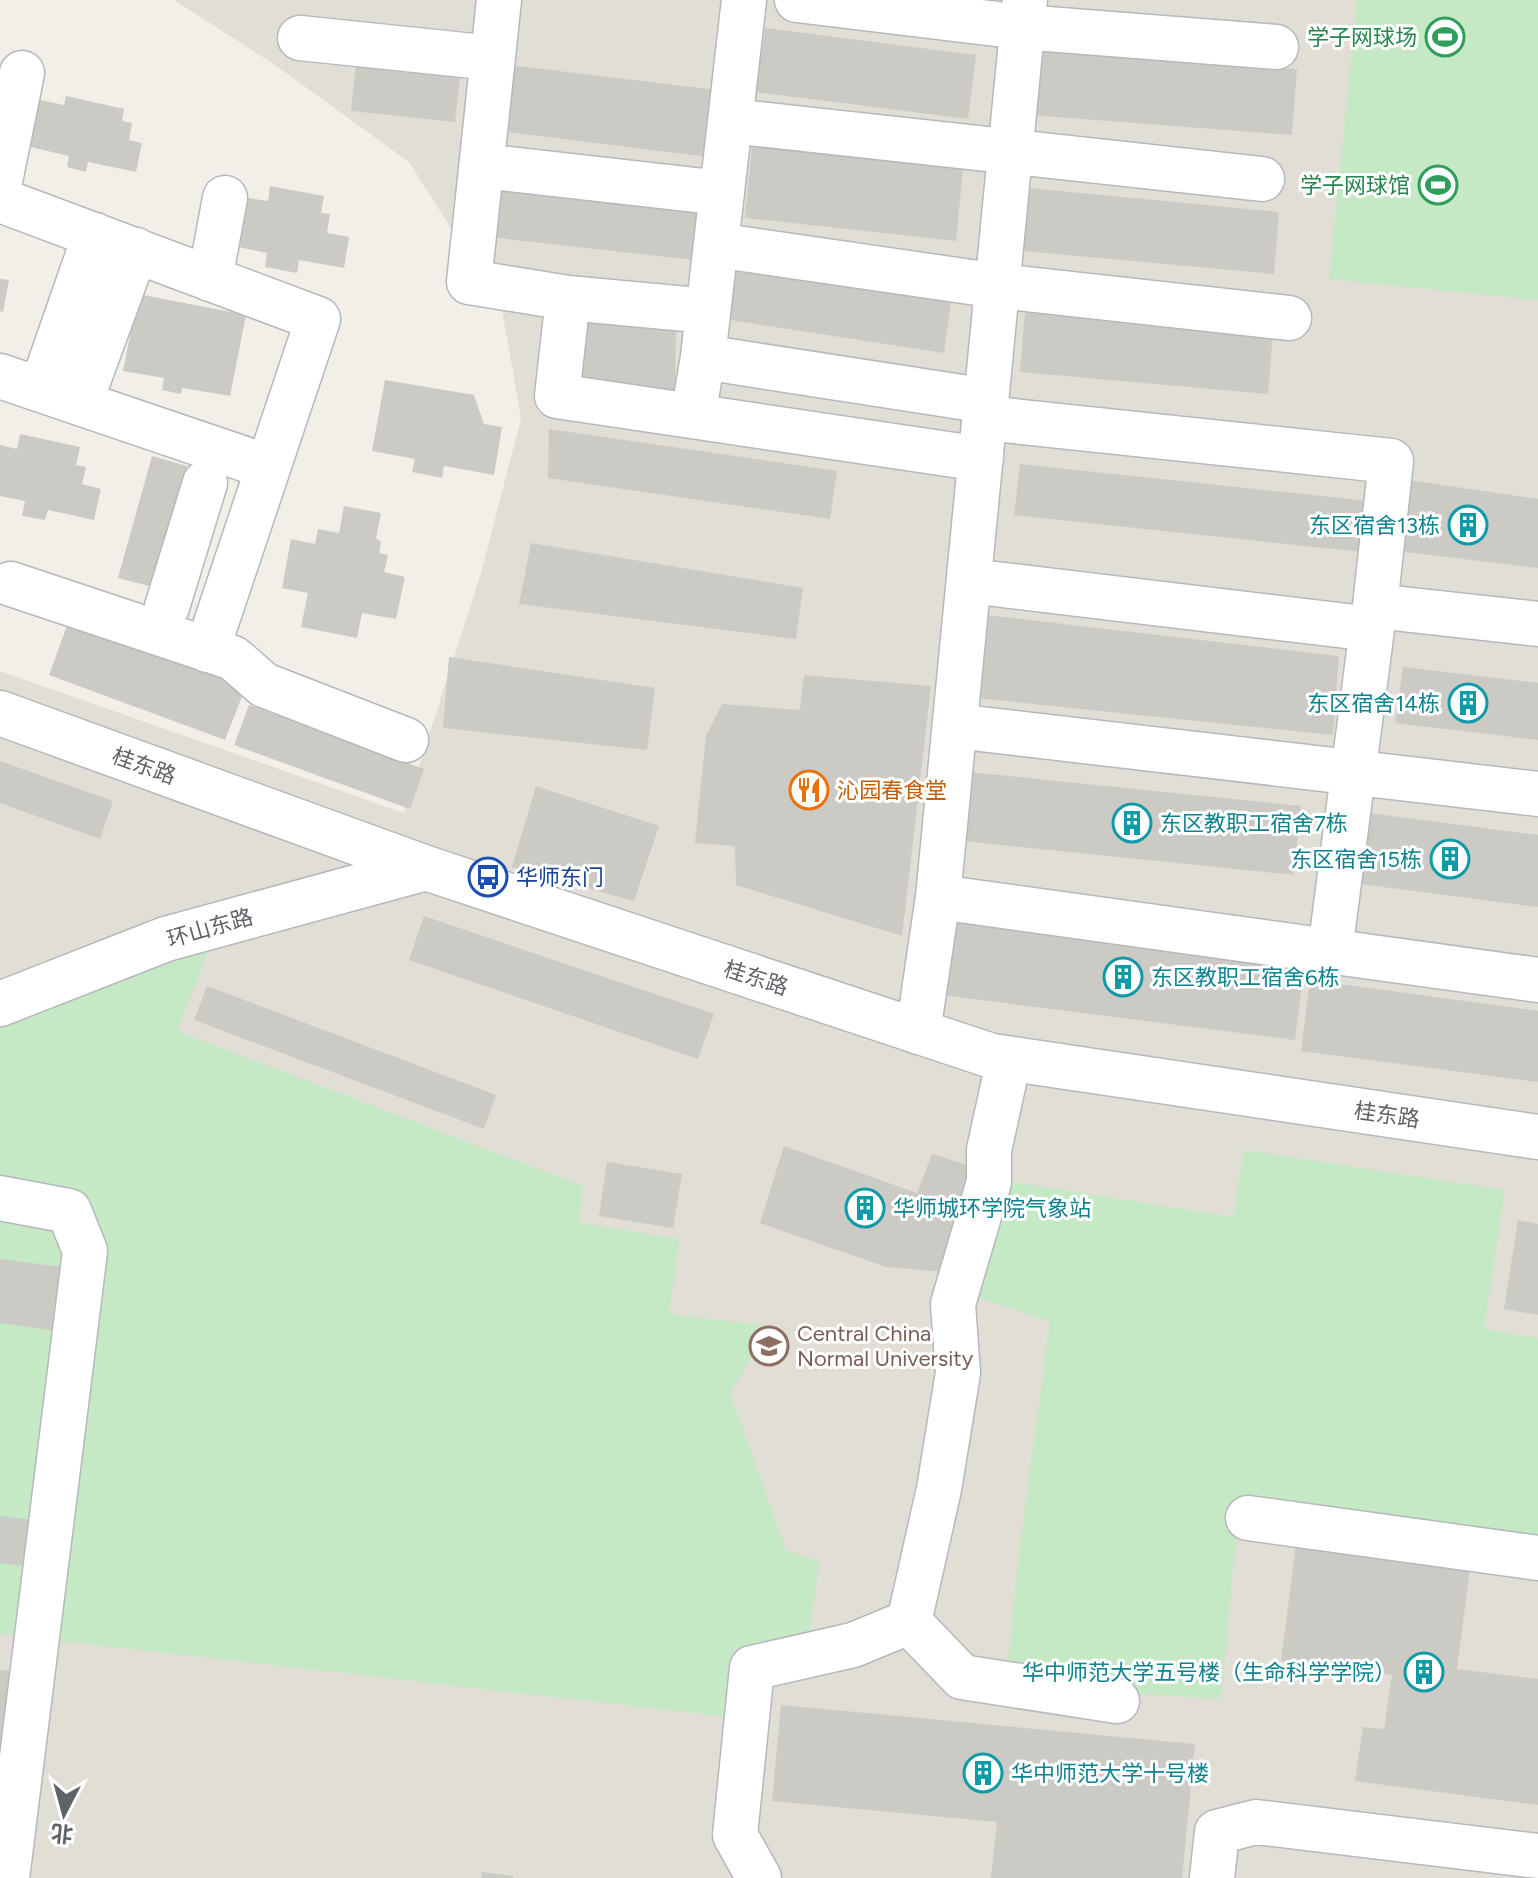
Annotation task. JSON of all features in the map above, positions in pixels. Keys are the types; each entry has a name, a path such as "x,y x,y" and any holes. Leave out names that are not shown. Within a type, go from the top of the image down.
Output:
{"street":[{"path":"499,0 469,282 568,298 708,311"},
{"path":"693,416 703,357 744,0"},
{"path":"797,0 1024,13 1276,47"},
{"path":"918,1032 938,897 1024,13"},
{"path":"300,38 493,58"},
{"path":"0,181 22,73"},
{"path":"730,121 1262,179"},
{"path":"482,166 722,193"},
{"path":"210,279 225,198"},
{"path":"0,200 318,319 207,650"},
{"path":"60,396 95,235"},
{"path":"716,245 998,286 1289,318"},
{"path":"60,396 136,250"},
{"path":"568,298 557,396 693,416 985,426 1391,461 1374,617 1330,951"},
{"path":"703,357 985,426"},
{"path":"0,376 268,467"},
{"path":"167,607 205,483"},
{"path":"184,551 235,567"},
{"path":"970,581 1374,617 1538,624"},
{"path":"11,584 233,658 264,685 406,740"},
{"name":"桂东路","path":"0,713 426,868 992,1056 1538,1137"},
{"path":"955,726 1538,794"},
{"name":"环山东路","path":"0,1004 166,939 426,868"},
{"path":"938,897 1538,980"},
{"path":"909,1622 939,1489 958,1373 953,1304 989,1182 989,1150 1009,1059"},
{"path":"0,1198 69,1211 85,1251 10,1766 7,1878"},
{"path":"1248,1518 1538,1558"},
{"path":"909,1622 962,1677 1117,1701"},
{"path":"759,1878 735,1835 752,1668 853,1645 909,1622"},
{"path":"1212,1878 1217,1832 1256,1822 1538,1856"}],"shaded area":[{"name":"Central China Normal University","path":"174,0 1538,0 1538,1878 0,1878 0,671 404,813 481,573 521,419 502,309 409,162 275,65"}],"green space":[{"name":"学子网球馆","path":"1357,0 1538,0 1538,300 1329,279"},
{"path":"214,937 177,1031 583,1186 579,1223 680,1239 669,1314 770,1326 730,1393 786,1550 819,1561 808,1648 739,1718 0,1634 0,1024"},
{"path":"1244,1150 1505,1190 1484,1329 1538,1338 1538,1547 1239,1506 1221,1699 1117,1693 1007,1672 1019,1553 1050,1321 979,1298 1013,1182 1233,1217"}],"building":[{"path":"765,28 976,55 968,119 756,92"},
{"path":"1035,48 1297,69 1292,135 1030,115"},
{"path":"509,65 717,90 708,157 501,131"},
{"path":"356,66 460,77 455,122 351,111"},
{"path":"66,96 124,109 122,121 132,123 129,140 142,143 136,172 88,162 86,172 67,167 69,156 26,146 36,99 64,105"},
{"path":"752,145 963,168 956,241 745,218"},
{"path":"495,184 699,207 693,260 489,237"},
{"path":"270,186 324,196 321,213 330,214 327,233 349,237 344,268 299,260 297,273 265,267 267,253 233,246 241,197 268,201"},
{"path":"1029,188 1279,212 1274,274 1023,251"},
{"path":"737,269 951,301 944,353 730,320"},
{"path":"0,279 9,280 3,312 0,311"},
{"path":"138,294 246,315 230,396 182,388 181,394 162,390 164,378 123,371"},
{"path":"1025,311 1273,332 1268,394 1020,372"},
{"path":"575,315 676,323 675,392 565,384"},
{"path":"385,380 474,395 484,424 502,427 494,475 444,466 442,478 412,472 415,459 372,451"},
{"path":"549,429 837,471 830,519 548,478"},
{"path":"20,434 80,447 76,465 86,467 82,484 101,489 94,520 48,510 45,520 22,516 25,501 0,496 0,445 17,449"},
{"path":"152,456 187,466 153,587 118,578"},
{"path":"1020,464 1368,501 1362,552 1014,515"},
{"name":"东区宿舍13栋","path":"1401,479 1538,499 1538,568 1396,551"},
{"path":"344,506 381,513 376,538 381,542 379,553 388,555 384,572 405,577 396,619 362,613 357,638 301,627 308,593 282,588 291,539 315,544 318,529 339,533"},
{"path":"531,543 803,588 796,639 519,604"},
{"path":"978,614 1339,656 1333,735 976,698"},
{"path":"71,615 248,681 225,740 49,675"},
{"path":"449,657 655,688 647,750 443,728"},
{"name":"东区宿舍14栋","path":"1403,667 1538,683 1538,740 1395,723"},
{"name":"沁园春食堂","path":"804,675 931,686 902,936 736,885 735,846 695,843 706,736 722,704 800,710"},
{"path":"249,705 424,769 410,809 234,745"},
{"path":"0,761 113,801 100,839 0,803"},
{"name":"东区教职工宿舍7栋","path":"970,772 1301,806 1294,875 963,841"},
{"path":"536,786 659,826 634,901 512,867"},
{"name":"东区宿舍15栋","path":"1369,813 1538,835 1538,907 1360,884"},
{"name":"东区教职工宿舍6栋","path":"952,913 1305,958 1295,1040 942,995"},
{"path":"424,916 714,1014 698,1059 409,960"},
{"path":"1310,980 1538,1011 1538,1082 1301,1051"},
{"path":"207,986 496,1095 484,1129 194,1020"},
{"name":"华师城环学院气象站","path":"784,1146 917,1193 932,1154 971,1166 945,1272 886,1267 760,1223"},
{"path":"607,1162 682,1174 673,1228 599,1216"},
{"path":"1518,1220 1538,1224 1538,1315 1504,1309"},
{"path":"0,1259 63,1267 56,1331 0,1323"},
{"path":"0,1516 34,1520 29,1560 23,1560 21,1566 0,1563"},
{"name":"华中师范大学五号楼（生命科学学院）","path":"1296,1544 1470,1567 1457,1669 1538,1679 1538,1805 1355,1781 1363,1727 1384,1729 1392,1675 1281,1661"},
{"path":"0,1670 16,1672 7,1744 0,1743"},
{"name":"华中师范大学十号楼","path":"781,1705 1195,1744 1182,1878 991,1878 997,1822 772,1801"},
{"path":"482,1872 513,1876 513,1878 481,1878"}],"place":[{"name":"学子网球场","path":"1445,37"},
{"name":"学子网球馆","path":"1438,185"},
{"name":"东区宿舍13栋","path":"1468,525"},
{"name":"东区宿舍14栋","path":"1468,703"},
{"name":"沁园春食堂","path":"809,790"},
{"name":"东区教职工宿舍7栋","path":"1132,823"},
{"name":"东区宿舍15栋","path":"1450,859"},
{"name":"华师东门","path":"488,877"},
{"name":"东区教职工宿舍6栋","path":"1123,977"},
{"name":"华师城环学院气象站","path":"865,1208"},
{"name":"Central China Normal University","path":"769,1346"},
{"name":"华中师范大学五号楼（生命科学学院）","path":"1424,1672"},
{"name":"华中师范大学十号楼","path":"983,1773"}]}
